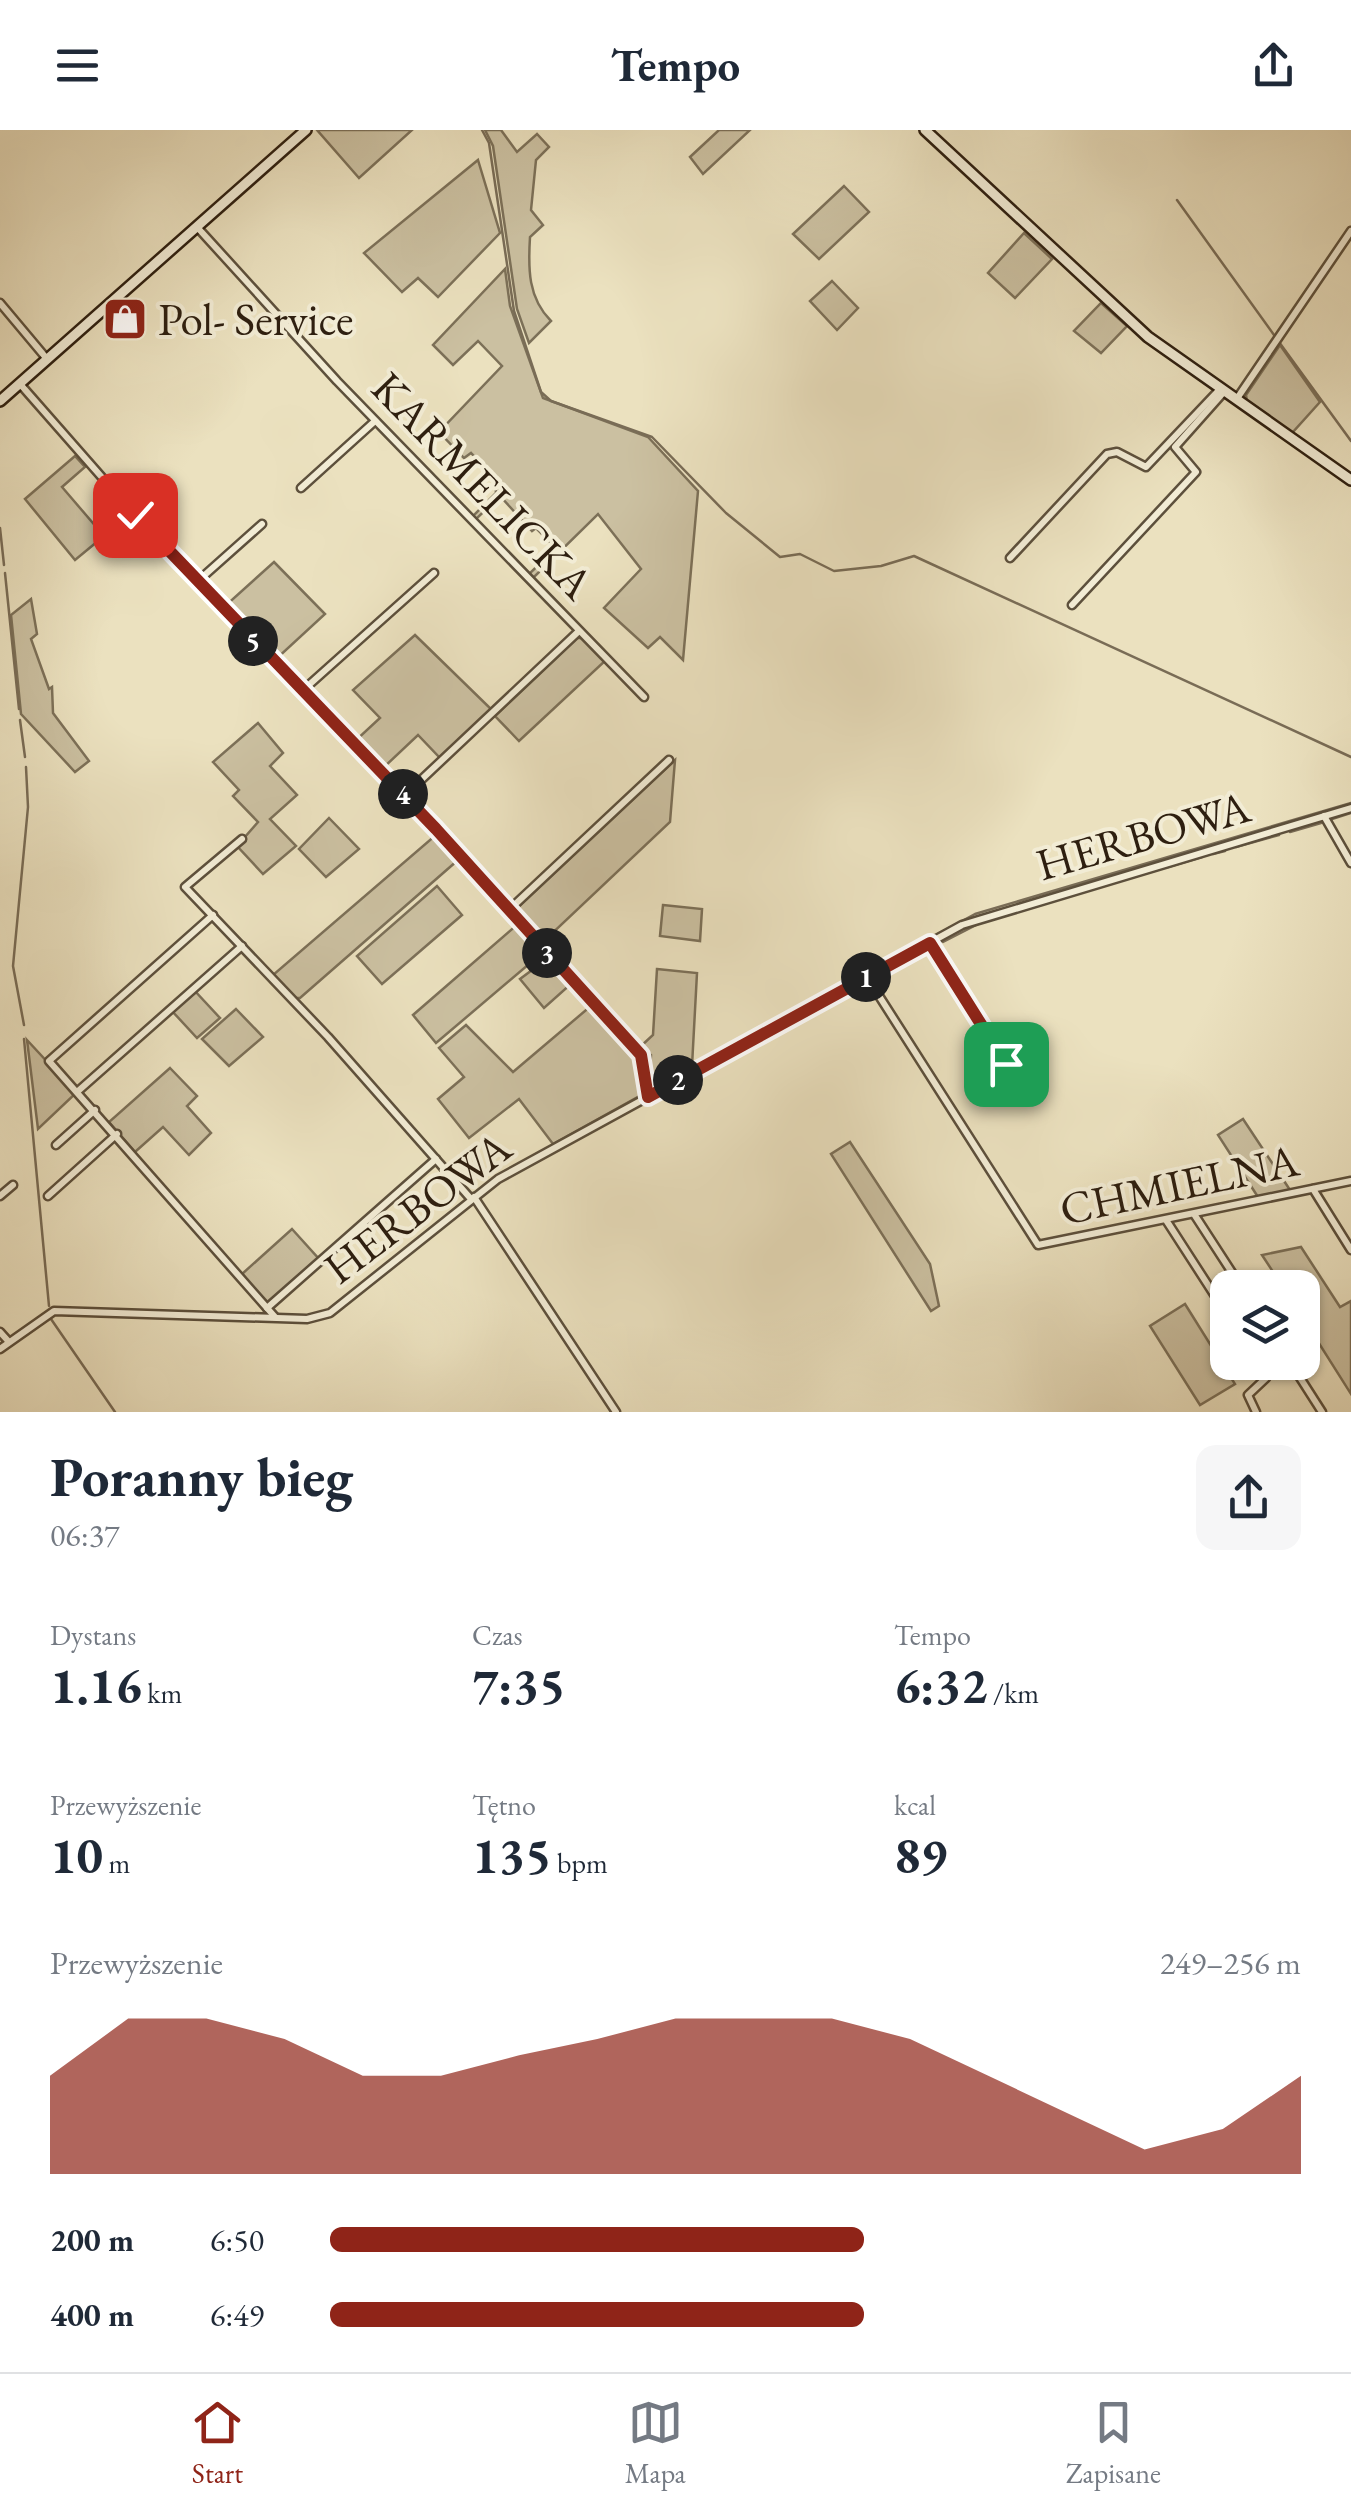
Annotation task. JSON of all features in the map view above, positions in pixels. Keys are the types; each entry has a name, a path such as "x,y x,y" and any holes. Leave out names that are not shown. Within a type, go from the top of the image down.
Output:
{"street":[{"path":"0,400 306,130"},
{"path":"925,130 1148,336 1351,480"},
{"name":"KARMELICKA","path":"196,227 375,421 644,697"},
{"path":"1235,401 1351,231"},
{"path":"0,303 48,359"},
{"path":"20,384 198,581 404,796 641,1055 648,1097"},
{"path":"1010,558 1107,454 1117,452 1146,467 1221,391"},
{"path":"1072,605 1196,472 1175,447 1221,391"},
{"path":"301,488 375,421"},
{"path":"198,581 262,524"},
{"path":"301,692 434,573"},
{"path":"404,796 579,632"},
{"path":"509,910 670,760"},
{"name":"HERBOWA","path":"0,1349 54,1311 317,1317 341,1306 498,1179 930,943 989,914 1351,808"},
{"path":"1324,816 1351,863"},
{"path":"242,839 185,887 508,1241 616,1412"},
{"path":"213,915 48,1061 117,1134 276,1318"},
{"path":"930,943 1006,1064"},
{"path":"78,1092 242,946"},
{"name":"CHMIELNA","path":"867,976 1035,1242 1047,1246 1351,1181"},
{"path":"56,1146 95,1110"},
{"path":"48,1196 117,1134"},
{"path":"267,1308 436,1159"},
{"path":"0,1196 13,1184"},
{"path":"1313,1189 1351,1250"},
{"path":"1194,1214 1230,1270"},
{"path":"1166,1220 1210,1288"},
{"path":"0,1332 9,1342"},
{"path":"1256,1412 1248,1395 1264,1380"},
{"path":"1302,1380 1322,1412"}],"shaded area":[{"path":"317,130 412,130 359,178"},
{"path":"485,130 501,130 517,152 537,134 549,147 536,160 531,210 543,225 530,237 529,260 534,293 551,321 529,343 517,309 493,146"},
{"path":"719,130 750,130 703,174 690,157"},
{"path":"478,160 500,233 438,297 418,278 402,292 364,253"},
{"path":"844,186 869,212 819,259 793,234"},
{"path":"1024,233 1052,259 1015,298 988,273"},
{"path":"505,269 510,306 543,398 648,437 698,491 683,660 660,637 648,648 604,608 641,569 598,514 532,579 528,575 556,548 536,528 532,531 500,496 475,520 472,517 496,493 495,479 471,453 464,458 439,432 502,366 478,341 453,365 433,345"},
{"path":"832,281 858,308 837,330 810,301"},
{"path":"1101,303 1127,326 1101,353 1074,331"},
{"path":"1280,345 1320,402 1292,433 1247,402 1246,395"},
{"path":"75,456 85,467 62,487 104,536 75,560 25,499"},
{"path":"274,562 325,614 274,661 224,607"},
{"path":"31,599 37,634 31,639 49,689 52,687 53,713 89,761 75,772 21,714 11,615"},
{"path":"415,635 493,711 441,759 418,735 382,769 354,742 380,718 353,690"},
{"path":"577,638 585,638 606,660 519,741 495,716"},
{"path":"258,723 283,753 270,766 297,795 270,819 296,846 263,874 237,846 258,822 233,796 239,790 213,762"},
{"path":"675,760 670,822 542,943 516,909"},
{"path":"329,818 359,849 326,877 299,849"},
{"path":"437,834 458,860 300,998 295,998 273,975"},
{"path":"437,886 462,915 382,984 357,956"},
{"path":"663,905 702,909 700,941 660,936"},
{"path":"519,923 542,953 436,1043 413,1015"},
{"path":"547,959 572,983 544,1008 520,979"},
{"path":"657,969 697,973 692,1066 649,1088 651,1055 640,1047 653,1035"},
{"path":"194,990 220,1018 197,1038 172,1011"},
{"path":"592,1005 632,1055 643,1094 553,1144 519,1099 469,1138 438,1099 464,1077 439,1048 466,1025 513,1072"},
{"path":"236,1009 263,1037 229,1066 202,1039"},
{"path":"27,1040 76,1093 38,1129"},
{"path":"170,1068 197,1096 187,1106 211,1133 189,1155 163,1127 135,1152 109,1122"},
{"path":"1243,1119 1290,1190 1258,1197 1218,1135"},
{"path":"850,1142 930,1264 939,1306 931,1311 831,1154"},
{"path":"292,1229 319,1259 267,1304 242,1274"},
{"path":"1301,1247 1316,1270 1272,1270 1262,1255"},
{"path":"1320,1276 1340,1307 1351,1301 1351,1394 1320,1345"},
{"path":"1185,1304 1210,1344 1210,1380 1232,1380 1235,1384 1200,1405 1150,1326"}],"waterway":[{"path":"482,130 489,143 514,311 541,392 551,401 652,437 726,513 780,557 800,554 834,571 881,566 914,556 1351,757"},
{"path":"1177,200 1274,335"},
{"path":"1279,342 1351,441"},
{"path":"0,528 4,565"},
{"path":"5,573 19,709"},
{"path":"20,720 25,757"},
{"path":"24,1025 13,966 28,807 26,767"},
{"path":"669,1079 975,914 1351,803"},
{"path":"1332,819 1351,813"},
{"path":"1290,832 1321,823"},
{"path":"1236,847 1279,835"},
{"path":"1213,854 1225,851"},
{"path":"1168,867 1202,857"},
{"path":"1130,878 1157,870"},
{"path":"943,942 982,922"},
{"path":"875,978 931,948"},
{"path":"842,996 865,984"},
{"path":"782,1030 832,1002"},
{"path":"765,1039 771,1035"},
{"path":"24,1039 49,1306"},
{"path":"676,1087 755,1044"},
{"path":"51,1319 115,1412"}],"place":[{"name":"Pol- Service","path":"125,319"}],"route":[{"path":"135,515 436,829 641,1055 648,1097 930,943 1006,1064"}]}
